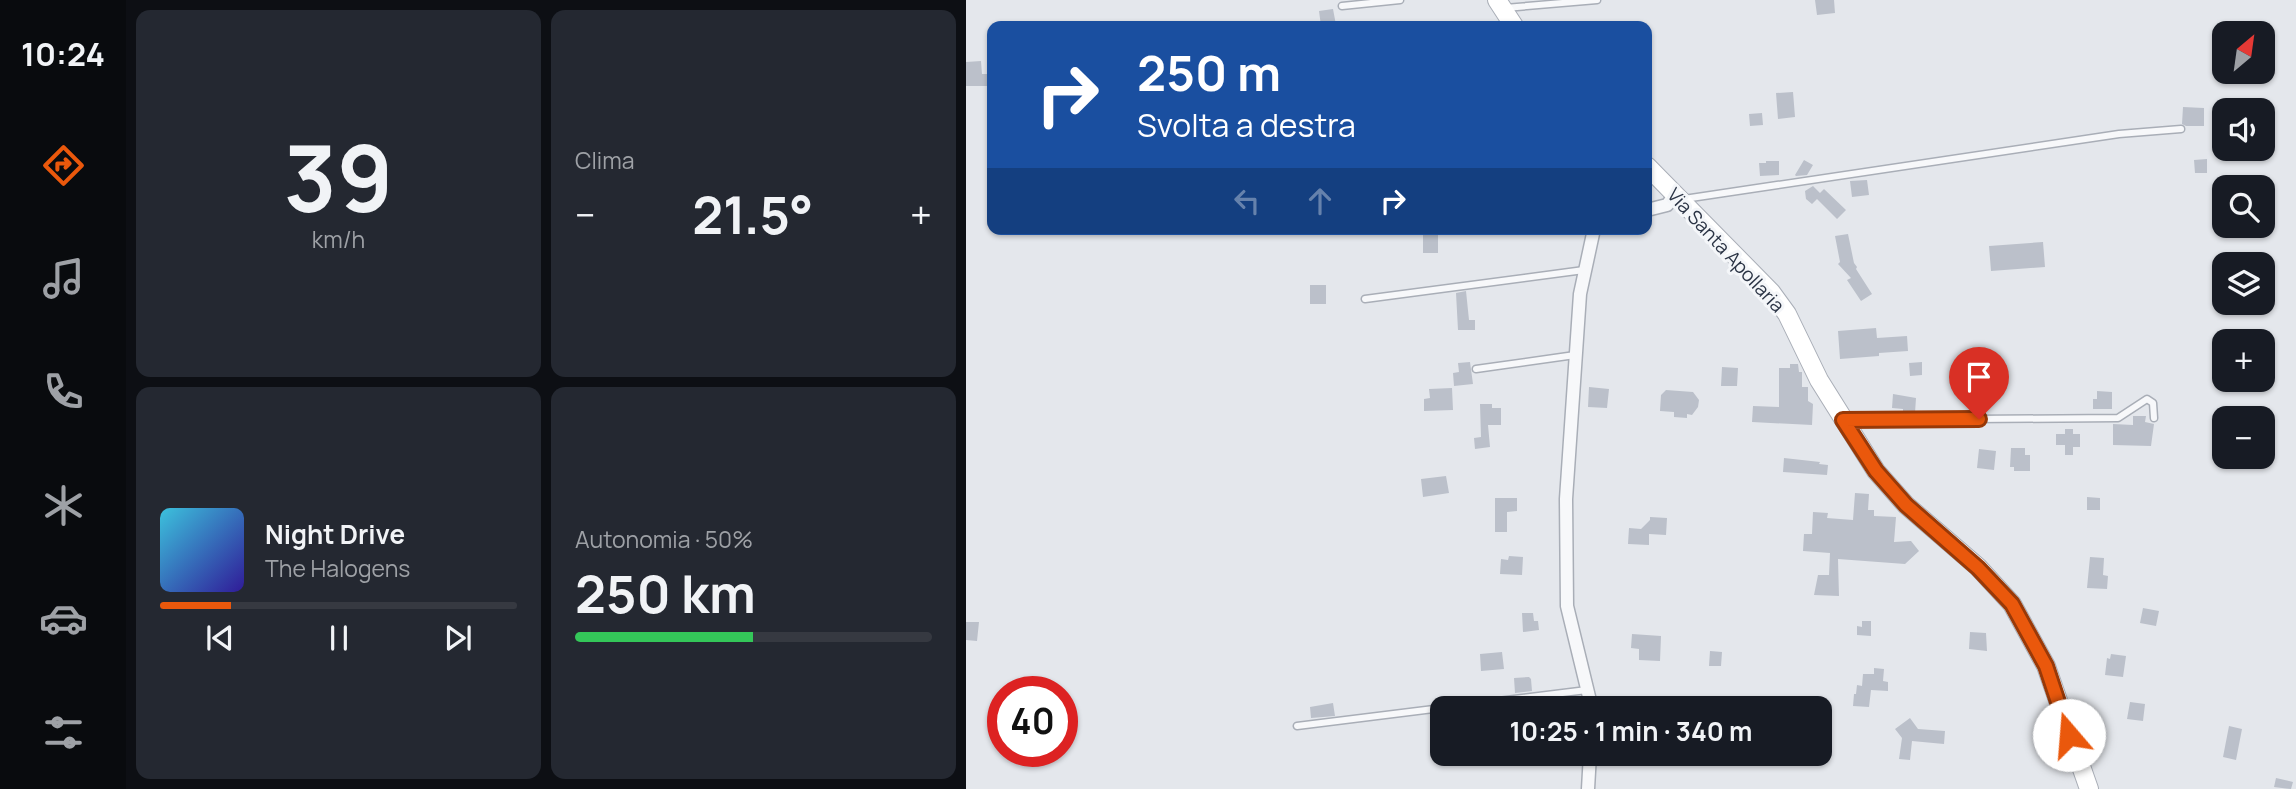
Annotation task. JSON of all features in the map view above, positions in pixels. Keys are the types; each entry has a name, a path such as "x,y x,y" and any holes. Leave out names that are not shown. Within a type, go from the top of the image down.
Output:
{"street":[{"path":"1500,4 1511,21"},
{"name":"Via Santa Apollaria","path":"1652,171 1771,292 1787,314 1819,380 1876,471 1906,505 1978,568 2012,604 2046,666 2088,789"},
{"path":"1652,209 1667,205 1677,197"},
{"path":"1590,696 1570,620 1566,593 1566,499 1575,355 1584,270 1593,235"},
{"path":"1588,789 1589,766"}],"lane":[{"path":"1342,6 1400,0"},
{"path":"1500,4 1597,0"},
{"path":"1677,197 2119,134 2181,129"},
{"path":"1365,299 1584,270"},
{"path":"1476,369 1575,355"},
{"path":"1843,420 2116,418 2147,399 2153,403 2154,418"},
{"path":"1297,726 1589,690"}],"building":[{"path":"1815,0 1834,0 1835,13 1817,15"},
{"path":"1333,9 1335,21 1320,21 1319,11"},
{"path":"981,61 982,74 987,74 987,86 966,86 966,62"},
{"path":"1793,92 1795,117 1778,119 1776,93"},
{"path":"2183,107 2204,108 2204,126 2182,124"},
{"path":"1762,113 1763,125 1750,126 1749,114"},
{"path":"2207,159 2207,173 2195,173 2194,160"},
{"path":"1804,160 1813,165 1807,175 1796,176 1795,175"},
{"path":"1779,161 1779,175 1760,176 1759,163"},
{"path":"1867,180 1869,195 1852,197 1850,181"},
{"path":"1813,186 1820,193 1824,189 1846,210 1837,219 1817,199 1812,204 1806,199 1805,191"},
{"path":"1848,234 1856,269 1872,294 1861,301 1847,280 1851,278 1838,264 1840,262 1835,236"},
{"path":"1423,235 1438,235 1438,253 1423,253"},
{"path":"2043,242 2045,267 1991,271 1989,246"},
{"path":"1310,285 1326,285 1326,304 1310,304"},
{"path":"1466,291 1469,320 1475,320 1475,330 1458,330 1456,293"},
{"path":"1876,328 1877,338 1907,336 1908,351 1840,359 1838,331"},
{"path":"1969,358 1981,358 1982,381 1956,381 1956,363 1969,363"},
{"path":"1470,362 1473,384 1454,386 1453,373 1459,372 1458,363"},
{"path":"1922,362 1922,375 1910,376 1909,363"},
{"path":"1790,364 1798,364 1799,372 1802,372 1802,387 1808,387 1808,401 1813,404 1812,425 1752,422 1753,406 1779,407 1779,368 1790,368"},
{"path":"1722,367 1738,368 1737,386 1721,386"},
{"path":"1589,387 1609,389 1607,408 1588,407"},
{"path":"1452,388 1453,410 1424,411 1424,399 1430,398 1429,389"},
{"path":"1666,390 1693,392 1699,400 1698,407 1692,415 1687,414 1687,418 1674,417 1674,412 1660,411 1661,395"},
{"path":"2097,391 2112,392 2112,409 2093,409 2093,399 2097,399"},
{"path":"1893,394 1916,398 1915,413 1892,408"},
{"path":"1480,404 1492,404 1492,408 1501,408 1501,425 1488,425 1490,447 1475,449 1474,438 1481,437"},
{"path":"2133,416 2146,416 2145,422 2154,424 2151,446 2113,445 2113,424 2133,425"},
{"path":"2065,429 2073,429 2073,434 2080,434 2080,447 2073,447 2073,455 2065,455 2065,445 2056,445 2056,434 2065,434"},
{"path":"2011,448 2025,448 2025,455 2030,455 2030,471 2014,471 2014,467 2010,467"},
{"path":"1979,449 1996,451 1994,470 1977,468"},
{"path":"1784,458 1828,465 1827,475 1783,472"},
{"path":"1446,476 1449,493 1423,497 1421,479"},
{"path":"1855,493 1869,494 1868,510 1874,510 1874,516 1896,517 1894,542 1911,541 1919,551 1905,564 1838,559 1839,596 1814,595 1818,575 1829,575 1830,553 1803,551 1804,534 1812,534 1813,512 1828,513 1827,518 1853,520"},
{"path":"2087,497 2100,498 2100,510 2087,510"},
{"path":"1495,498 1517,498 1517,511 1507,512 1507,532 1495,532"},
{"path":"1650,517 1667,518 1666,535 1649,534 1649,545 1628,544 1629,528 1641,529"},
{"path":"1509,556 1523,557 1522,575 1500,574 1501,559 1508,560"},
{"path":"2090,557 2104,558 2103,575 2108,576 2107,589 2087,588"},
{"path":"2143,608 2159,611 2156,626 2140,623"},
{"path":"1522,613 1533,613 1539,630 1523,632"},
{"path":"1862,621 1871,621 1871,636 1857,635 1857,626 1862,627"},
{"path":"966,622 979,622 977,641 966,640"},
{"path":"1970,632 1986,633 1987,651 1969,649"},
{"path":"1632,634 1661,636 1660,661 1639,660 1639,649 1631,648"},
{"path":"1710,651 1722,652 1721,666 1709,666"},
{"path":"1502,652 1504,669 1481,671 1480,654"},
{"path":"2111,654 2126,656 2123,677 2105,675 2107,658 2110,659"},
{"path":"1874,668 1884,669 1883,681 1888,682 1888,691 1871,690 1869,707 1853,706 1857,685 1862,686 1863,674 1874,674"},
{"path":"1529,677 1532,691 1515,693 1514,678"},
{"path":"2130,702 2145,704 2143,721 2127,719"},
{"path":"1333,703 1335,716 1311,718 1310,707"},
{"path":"1910,718 1918,729 1945,731 1944,744 1912,741 1910,760 1899,759 1902,738 1895,729"},
{"path":"2229,726 2242,729 2236,760 2223,757"},
{"path":"2276,778 2293,782 2291,789 2274,787"}],"route":[{"path":"1979,419 1843,420 1876,471 1906,505 1978,568 2012,604 2046,666 2069,735"}]}
